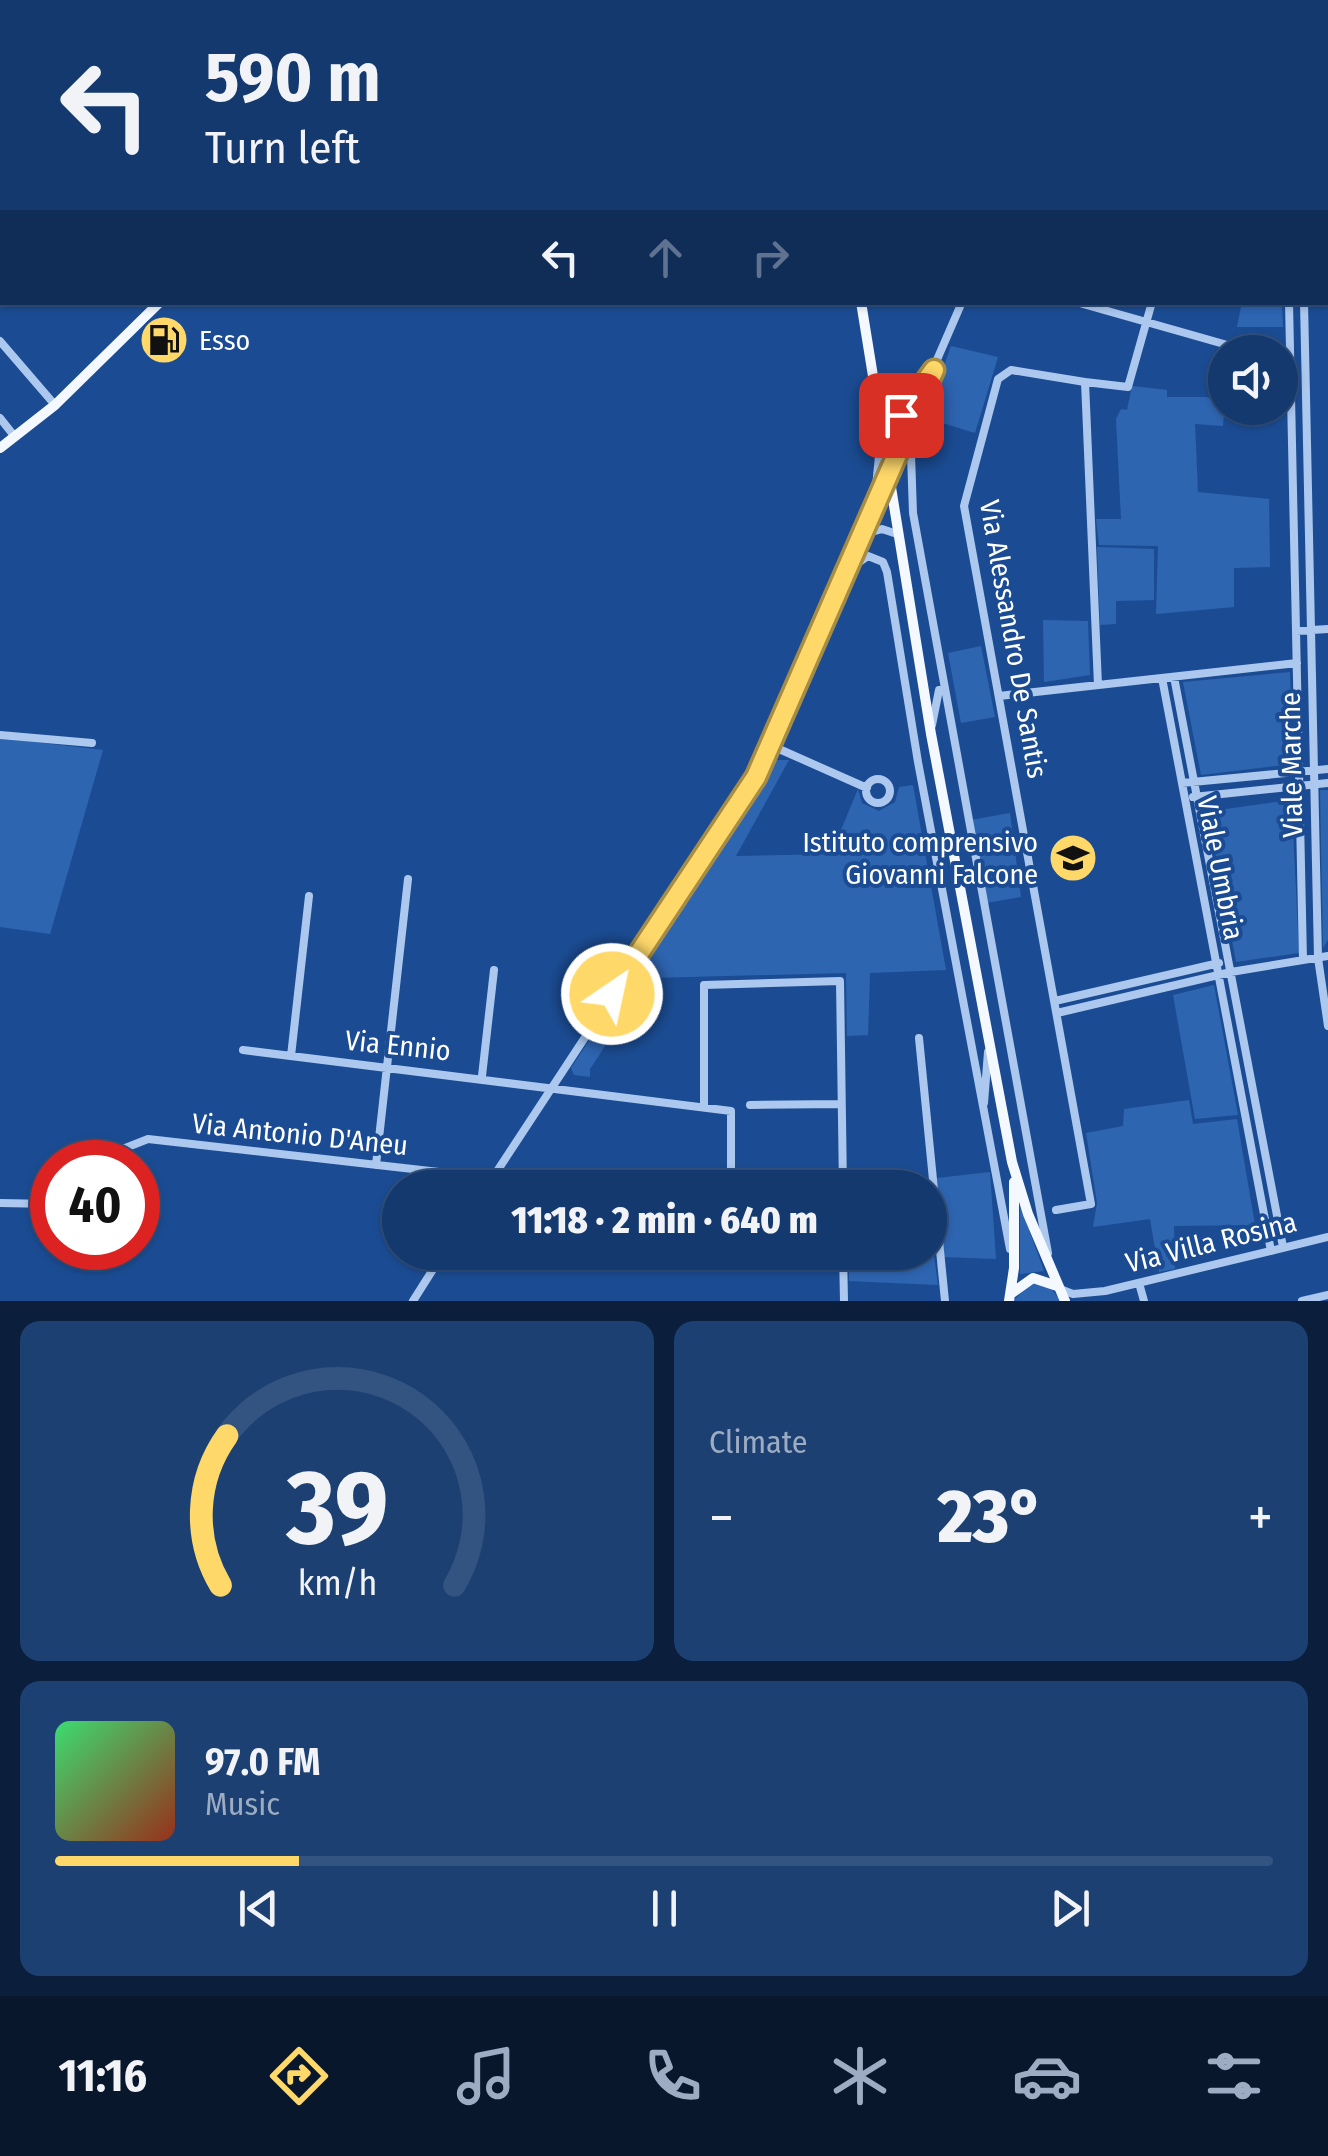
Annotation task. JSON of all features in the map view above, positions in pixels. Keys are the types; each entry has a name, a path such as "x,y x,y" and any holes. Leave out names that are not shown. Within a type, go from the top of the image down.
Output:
{"main road":[{"path":"0,448 54,405 157,305"},
{"path":"860,305 931,734 1012,1162 1061,1292"},
{"path":"1009,1298 1014,1268 1012,1162"},
{"path":"1009,1298 1033,1278 1061,1292"}],"street":[{"path":"497,1170 740,803 770,745 961,305"},
{"path":"1086,305 1208,340"},
{"path":"1098,685 1085,382 1128,387 1151,305"},
{"name":"Viale Marche","path":"1289,305 1290,335"},
{"name":"Viale Marche","path":"1304,305 1315,958"},
{"path":"0,341 54,405"},
{"path":"875,398 887,414 901,415 934,370"},
{"name":"Via Alessandro De Santis","path":"1056,1210 1090,1204 964,506 968,478 1004,373 1021,370 1085,382"},
{"path":"926,391 910,482 940,682 1052,1272"},
{"path":"0,418 15,438"},
{"path":"871,515 878,478 879,426 896,429 911,425"},
{"name":"Viale Marche","path":"1292,425 1303,938 1315,958"},
{"path":"1292,440 1307,440"},
{"path":"861,535 882,528 897,534"},
{"path":"845,573 868,556 883,562 886,572 1014,1268"},
{"path":"1295,560 1310,559"},
{"path":"1295,572 1310,572"},
{"path":"1296,632 1328,630"},
{"path":"999,696 1297,664"},
{"name":"Viale Umbria","path":"1174,677 1284,1247"},
{"name":"Viale Umbria","path":"1162,678 1271,1250"},
{"path":"931,734 940,682"},
{"path":"0,735 92,743"},
{"path":"770,745 866,788"},
{"path":"1182,783 1328,769"},
{"path":"1184,798 1328,782"},
{"path":"376,1165 408,880"},
{"path":"291,1056 309,896"},
{"path":"1057,1012 1231,972 1315,958 1328,1026"},
{"path":"1055,1001 1229,960"},
{"path":"482,1076 494,970"},
{"path":"704,1108 704,985 840,982 843,1170"},
{"path":"1137,982 1140,994"},
{"path":"919,1038 930,1170"},
{"path":"983,1113 989,1043"},
{"name":"Via Ennio","path":"243,1050 482,1076 548,1089 731,1110 731,1170"},
{"path":"1236,1066 1248,1064"},
{"path":"750,1105 842,1104"},
{"name":"Via Antonio D'Aneu","path":"160,1141 421,1170"},
{"path":"1252,1148 1264,1146"},
{"path":"0,1203 30,1204"},
{"path":"1266,1222 1278,1219"},
{"name":"Via Villa Rosina","path":"1061,1292 1104,1291 1328,1237"},
{"path":"413,1301 433,1270"},
{"path":"844,1270 844,1301"},
{"path":"941,1270 945,1301"},
{"path":"1139,1282 1144,1301"},
{"name":"Via Villa Rosina","path":"1086,1301 1104,1291"},
{"path":"1302,1301 1328,1295"}],"shaded area":[{"path":"1241,305 1282,305 1283,327 1237,327"},
{"path":"951,346 998,357 975,433 926,418"},
{"path":"1132,386 1167,390 1167,397 1208,398 1208,425 1195,424 1198,492 1269,499 1270,567 1234,568 1234,607 1156,614 1158,546 1099,545 1096,519 1121,519 1116,419 1121,409 1127,410"},
{"path":"1097,547 1154,549 1154,600 1116,601 1116,624 1100,625"},
{"path":"1043,620 1088,621 1090,675 1044,682"},
{"path":"981,646 995,717 961,723 948,653"},
{"path":"1290,672 1293,764 1201,775 1183,682"},
{"path":"0,738 103,750 50,934 0,927"},
{"path":"773,760 789,760 736,856 831,854 858,789 862,803 879,811 895,802 899,787 913,785 946,970 870,973 868,1035 847,1036 846,973 650,978 590,1069 590,1077 574,1075 571,1068"},
{"path":"1291,788 1299,953 1236,962 1205,799 1219,810 1283,801"},
{"path":"1320,790 1328,790 1328,940 1323,948"},
{"path":"1010,813 1021,897 986,903 971,820"},
{"path":"1214,985 1238,1115 1195,1119 1173,995"},
{"path":"1189,1100 1193,1124 1237,1119 1255,1225 1174,1226 1175,1269 1159,1272 1150,1219 1093,1227 1097,1203 1086,1133 1123,1126 1124,1109"},
{"path":"990,1172 996,1259 947,1257 947,1177"},
{"path":"1020,1205 1044,1271 1020,1274"},
{"path":"849,1270 936,1270 938,1285 849,1281"},
{"path":"1031,1283 1049,1286 1061,1301 1013,1301"}],"place":[{"name":"Esso","path":"164,340"},
{"name":"Istituto comprensivo Giovanni Falcone","path":"1073,858"}],"route":[{"path":"612,994 756,777 934,370 901,415"}]}
